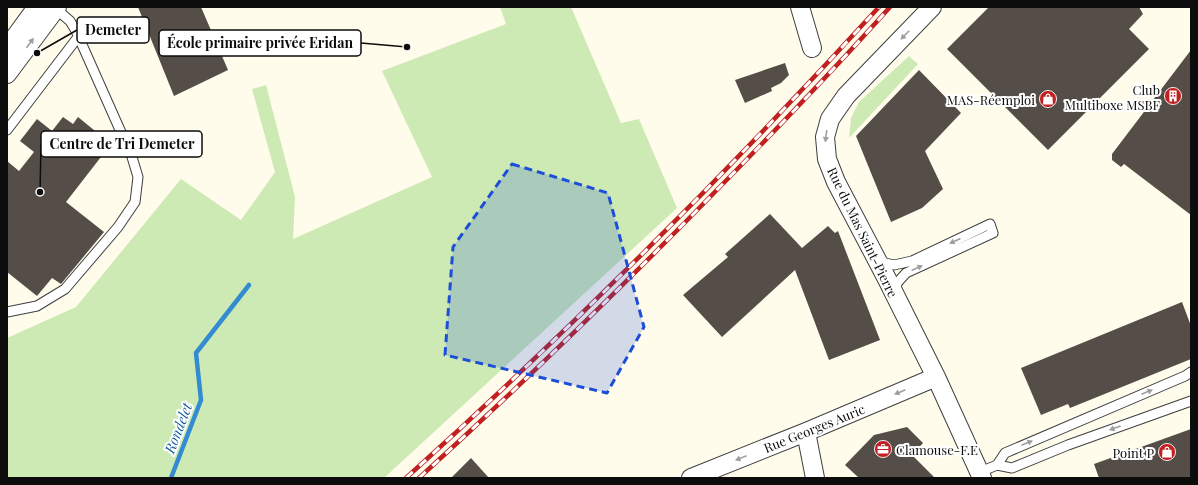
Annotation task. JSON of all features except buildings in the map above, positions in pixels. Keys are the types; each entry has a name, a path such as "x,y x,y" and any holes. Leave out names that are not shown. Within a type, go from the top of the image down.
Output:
{"street":[{"path":"7,48 37,7"},
{"path":"800,7 812,48"},
{"name":"Rue du Mas Saint-Pierre","path":"932,7 846,96 830,119 825,137 827,159 836,182 936,377 981,475"},
{"path":"7,74 56,8"},
{"name":"Rue Georges Auric","path":"691,478 806,432 936,377"},
{"path":"806,432 815,478"}],"lane":[{"path":"7,312 37,306 65,289 118,227 135,202 138,177 132,157 70,21 56,8"},
{"path":"7,130 78,37"},
{"path":"877,260 894,265 912,261 990,224 993,233 906,274 897,283 895,297"},
{"path":"981,475 997,465 1005,453 1191,372"},
{"path":"997,465 1012,468 1068,445 1191,401"}],"highlighted area":[{"path":"512,164 608,193 644,327 607,393 445,355 453,247"}],"green space":[{"path":"500,7 571,7 621,123 639,119 677,208 384,478 7,478 7,338 76,307 181,179 241,220 275,172 252,89 266,85 295,197 293,239 432,177 382,71 506,24"},
{"path":"909,56 918,64 849,138 851,118 859,102"}],"waterway":[{"name":"Rondelet","path":"171,478 201,400 196,353 249,285"}],"railway":[{"path":"406,478 468,422 589,307 707,189 879,7"},
{"path":"419,478 565,341 637,270 777,128 890,7"}],"place":[{"name":"École primaire privée Eridan","path":"407,47"},
{"name":"Demeter","path":"37,53"},
{"name":"Club Multiboxe MSBF","path":"1173,96"},
{"name":"MAS-Réemploi","path":"1048,99"},
{"name":"Centre de Tri Demeter","path":"40,192"},
{"name":"Clamouse-F.E","path":"883,449"},
{"name":"Point P","path":"1167,452"}]}
